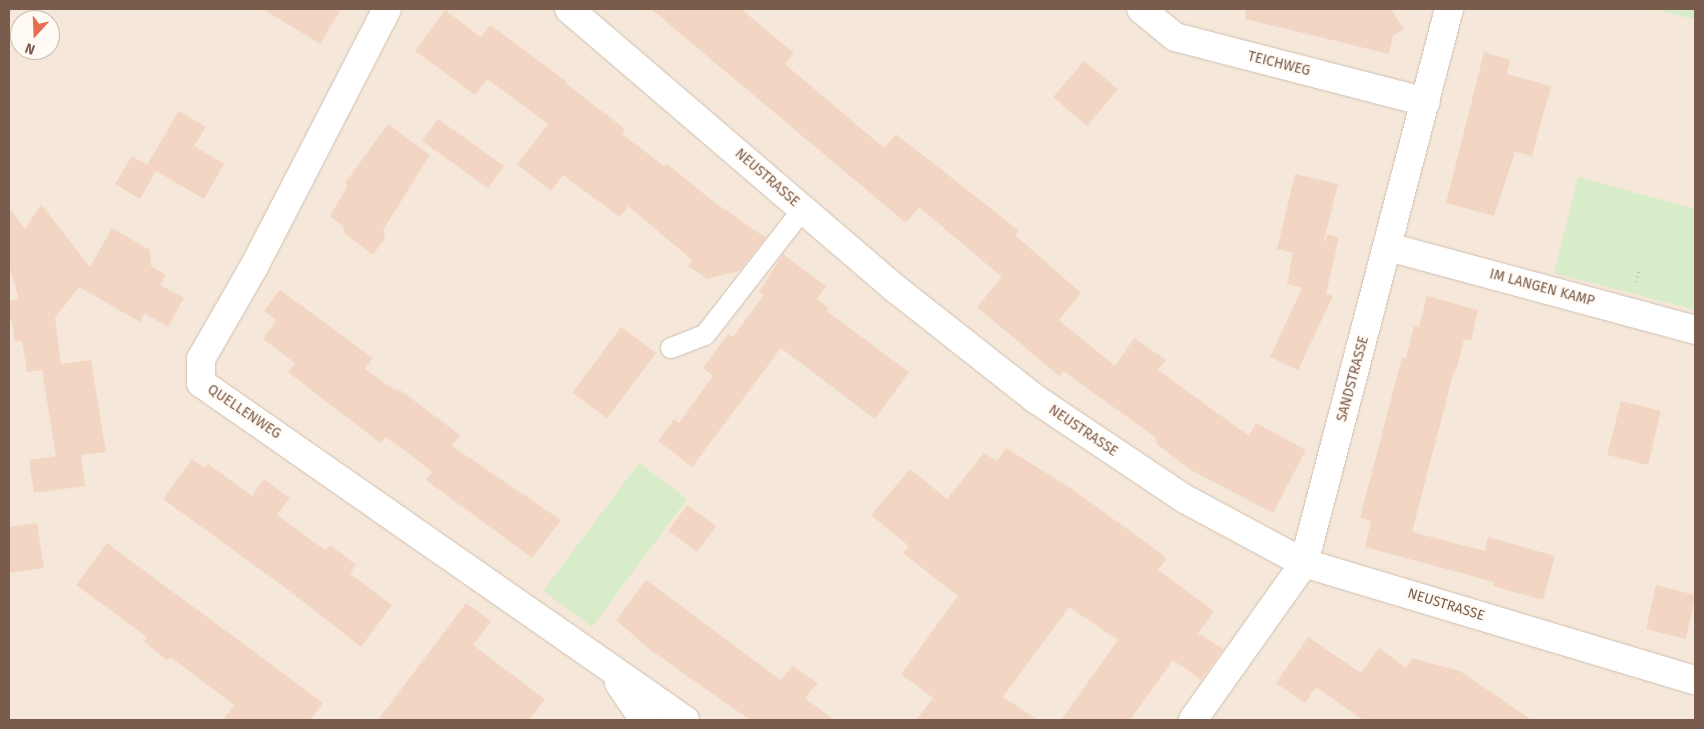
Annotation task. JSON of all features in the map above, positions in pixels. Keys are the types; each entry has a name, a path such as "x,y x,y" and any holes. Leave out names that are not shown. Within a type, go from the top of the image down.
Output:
{"street":[{"name":"QUELLENWEG","path":"387,9 255,265 201,360 201,383 685,720"},
{"name":"NEUSTRASSE","path":"570,9 897,290 1034,398 1185,499 1304,563 1695,680"},
{"name":"TEICHWEG","path":"1141,9 1175,37 1426,102"},
{"name":"SANDSTRASSE","path":"1193,720 1304,563 1449,9"},
{"name":"IM LANGEN KAMP","path":"1388,247 1695,330"},
{"name":"QUELLENWEG","path":"606,666 639,709 644,720"}],"lane":[{"path":"671,348 705,335 802,209"}],"shaded area":[{"path":"9,9 1654,9 1695,20 1695,720 9,720"}],"green space":[{"path":"1654,9 1695,9 1695,20"},
{"path":"1578,177 1695,209 1695,310 1554,273"},
{"path":"639,463 687,499 592,627 543,591"}],"building":[{"path":"263,9 341,9 320,44"},
{"path":"651,9 741,9 794,53 785,64 884,148 896,134 1018,230 1015,235 1081,293 1059,320 1115,366 1134,338 1166,360 1158,370 1249,436 1256,423 1306,450 1273,513 1191,470 1157,444 1155,437 1063,371 1059,376 977,307 1002,277 919,207 906,223"},
{"path":"1246,9 1391,9 1404,30 1393,35 1389,54 1245,19"},
{"path":"445,10 481,37 490,25 566,81 565,83 625,129 622,134 664,166 666,163 714,202 766,238 739,271 707,279 688,266 692,260 628,206 620,217 563,175 551,191 517,164 548,124 487,79 475,95 415,51"},
{"path":"1484,52 1510,60 1507,74 1551,86 1532,156 1515,152 1494,216 1446,203"},
{"path":"1084,61 1118,89 1087,126 1053,97"},
{"path":"179,111 206,127 194,146 224,164 204,199 156,171 140,199 115,184 132,156 147,165"},
{"path":"438,119 504,166 488,188 422,141"},
{"path":"388,124 430,155 383,230 385,238 373,255 344,233 343,226 330,216 348,186 345,183"},
{"path":"1295,174 1338,184 1323,244 1328,234 1339,238 1326,294 1333,296 1298,370 1270,357 1302,288 1287,284 1293,253 1277,249"},
{"path":"41,204 90,267 112,228 150,250 151,266 166,275 160,285 184,298 168,327 144,313 140,322 79,287 55,318 61,364 91,360 106,452 81,455 85,486 34,493 29,460 56,456 42,370 27,372 22,341 15,342 12,321 9,318 9,301 19,299 9,266 9,208 25,229"},
{"path":"783,254 826,286 817,299 829,308 827,311 909,372 875,419 781,348 692,467 658,441 674,419 679,423 713,376 703,368 728,334 733,337 764,295 759,292"},
{"path":"280,290 373,358 365,369 395,390 400,390 460,435 452,446 561,520 532,558 426,480 432,472 410,454 385,437 380,443 288,372 295,363 263,339 276,320 264,311"},
{"path":"1427,296 1478,310 1471,341 1464,339 1456,371 1454,371 1412,532 1485,551 1488,537 1555,556 1543,600 1493,586 1494,582 1365,547 1371,521 1360,518 1402,357 1406,358 1414,326 1419,327"},
{"path":"621,327 656,353 607,418 572,393"},
{"path":"1621,401 1661,411 1648,465 1607,455"},
{"path":"1006,448 1072,489 1167,558 1158,570 1214,611 1198,633 1223,649 1201,680 1173,660 1130,720 1061,720 1118,640 1069,607 1003,697 1038,720 916,720 933,698 901,674 958,596 903,553 909,546 871,515 910,469 947,499 984,453 997,461"},
{"path":"192,459 205,468 208,464 252,496 264,479 290,498 277,515 325,550 330,545 356,565 350,574 392,605 361,647 287,589 163,499"},
{"path":"687,505 716,526 697,552 668,531"},
{"path":"37,523 44,568 9,573 9,527"},
{"path":"107,543 323,703 310,720 223,720 234,705 170,657 167,660 144,642 147,637 76,585"},
{"path":"646,580 781,680 793,666 818,683 805,698 834,720 750,720 649,649 616,620"},
{"path":"1656,585 1695,595 1686,639 1646,629"},
{"path":"466,603 491,621 473,645 545,699 529,720 378,720"},
{"path":"1308,637 1361,673 1379,648 1406,668 1412,658 1460,671 1532,720 1363,720 1316,687 1305,703 1276,683"}]}
